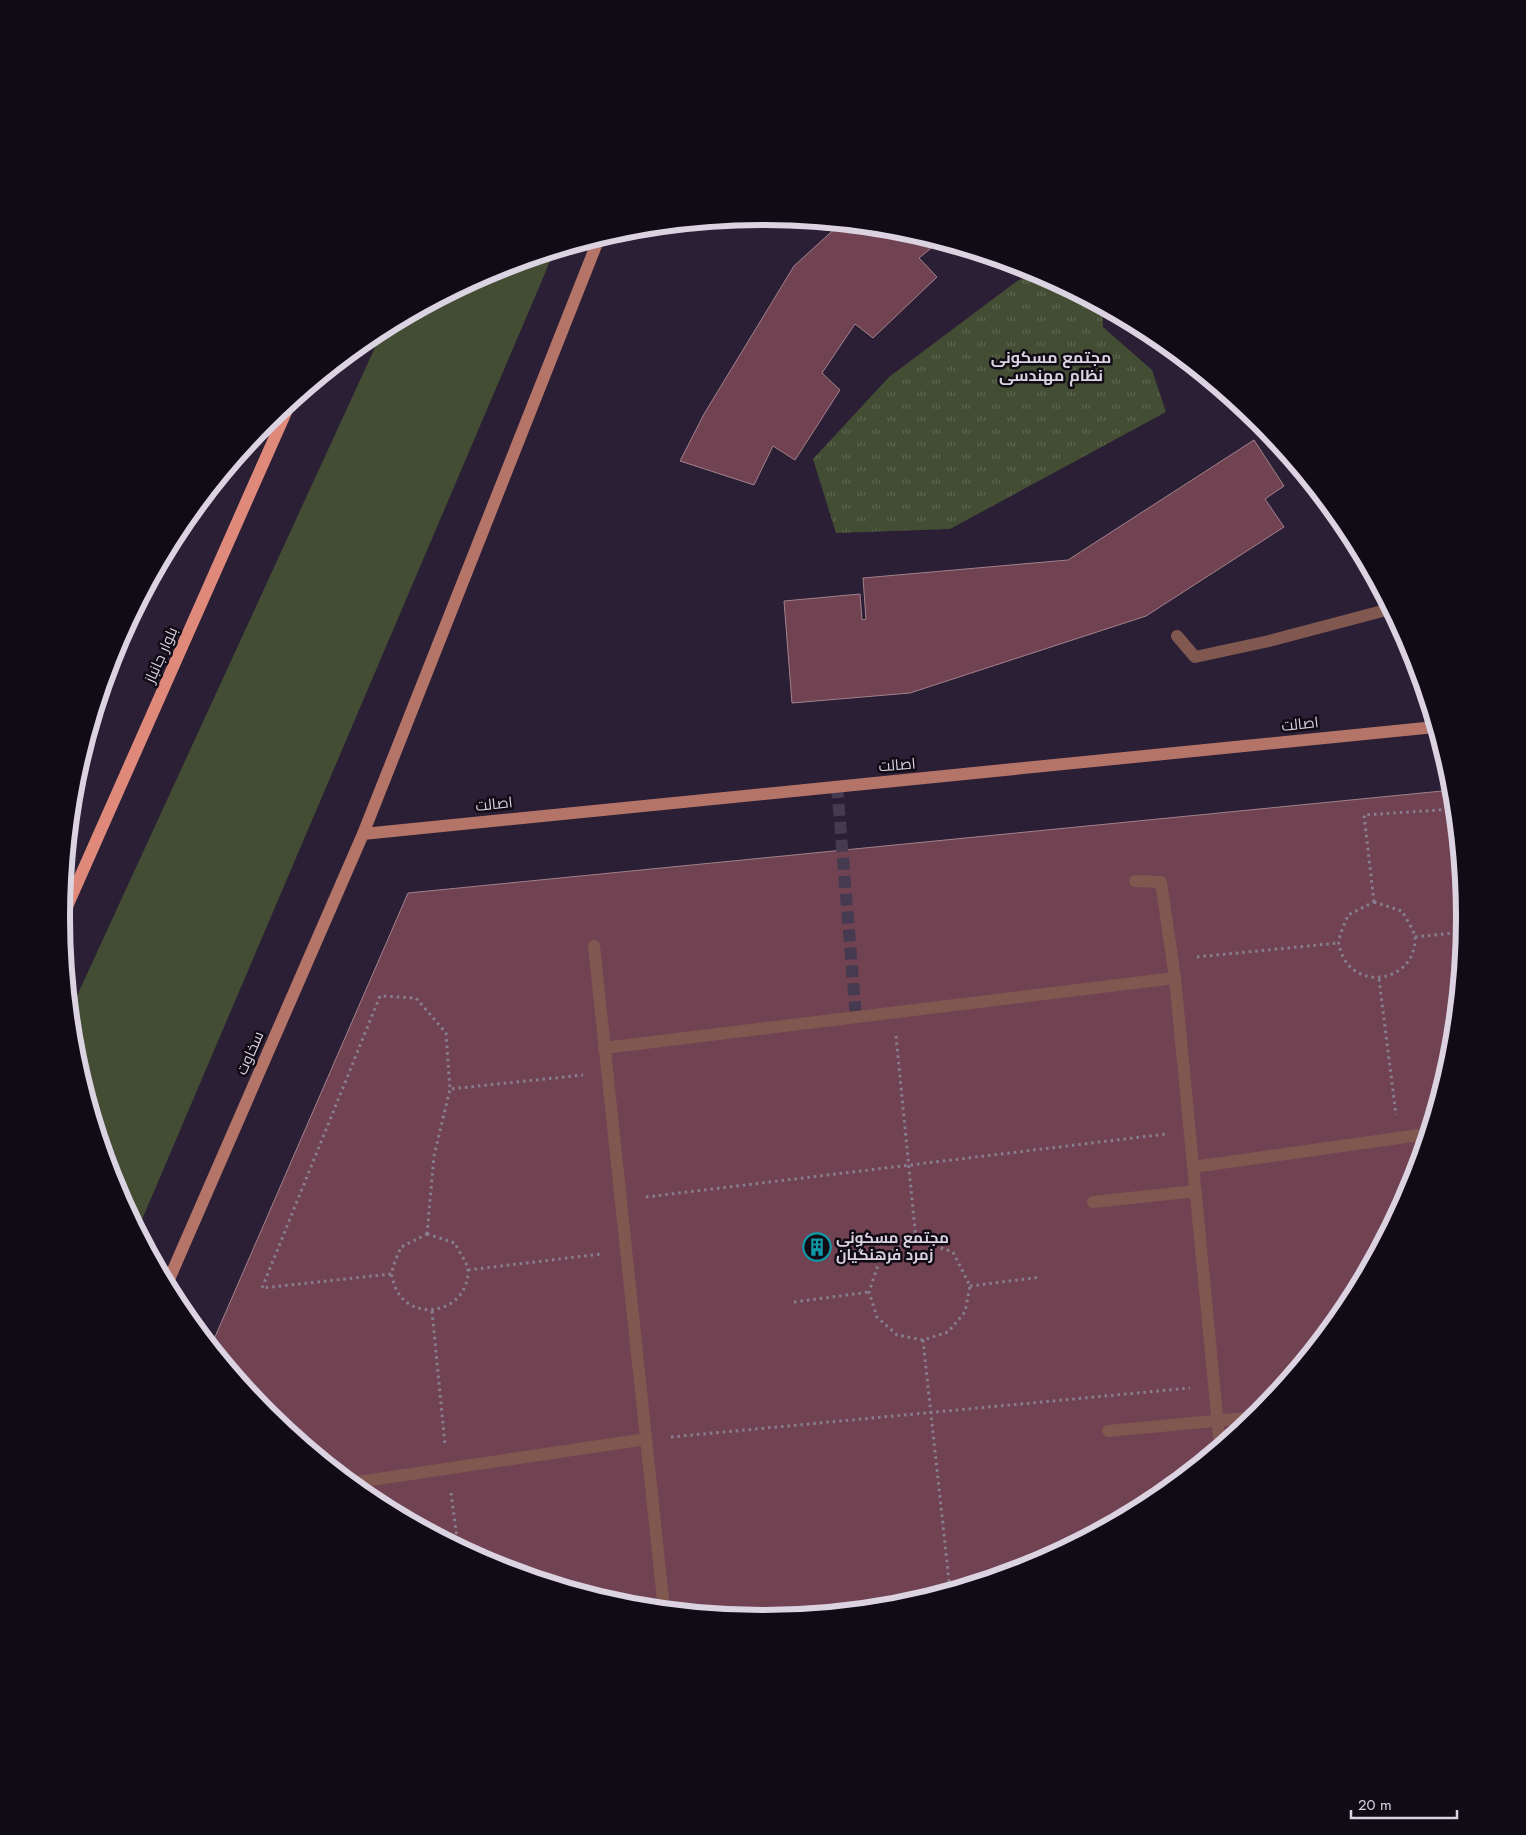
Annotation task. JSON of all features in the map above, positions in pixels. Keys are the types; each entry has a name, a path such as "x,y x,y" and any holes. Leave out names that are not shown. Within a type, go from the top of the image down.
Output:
{"main road":[{"name":"بلوار جانباز","path":"70,901 284,417"}],"street":[{"name":"سخاوت","path":"170,1276 363,834 596,245"},
{"path":"1177,636 1195,657 1269,641 1385,610"},
{"name":"اصالت","path":"363,834 1429,728"},
{"path":"1135,881 1161,882 1175,978 1219,1440"},
{"path":"594,946 663,1603"},
{"path":"604,1048 1175,978"},
{"path":"1193,1168 1421,1135"},
{"path":"1092,1202 1196,1191"},
{"path":"1108,1431 1242,1418"},
{"path":"361,1481 646,1439"}],"path":[{"path":"1374,902 1364,815 1447,809"},
{"path":"1374,902 1402,911 1415,938 1412,957 1398,972 1379,979 1360,975 1345,962 1338,943 1348,915 1374,902"},
{"path":"1415,938 1456,933"},
{"path":"1172,960 1338,943"},
{"path":"1379,979 1399,1138"},
{"path":"391,1274 262,1288 380,996 416,998 446,1033 450,1089 434,1156 427,1234"},
{"path":"894,1012 916,1240"},
{"path":"450,1089 607,1072"},
{"path":"620,1200 1190,1130"},
{"path":"427,1234 455,1243 468,1270 464,1289 460,1294 451,1304 432,1311 412,1307 397,1294 391,1274 401,1247 427,1234"},
{"path":"916,1240 953,1252 970,1286 966,1312 948,1332 923,1340 897,1335 877,1318 869,1292 882,1256 916,1240"},
{"path":"468,1270 626,1252"},
{"path":"970,1286 1041,1277"},
{"path":"794,1302 869,1292"},
{"path":"432,1311 457,1540"},
{"path":"923,1340 949,1585"},
{"path":"646,1439 1214,1386"}],"green space":[{"path":"551,258 141,1223 107,1140 94,1097 83,1053 75,1000 378,341 456,296 498,277"},
{"path":"1027,277 1102,313 1103,327 1152,370 1166,412 950,529 836,533 813,459 889,377 1017,281"}],"building":[{"path":"835,228 898,238 934,246 919,258 937,277 873,338 855,324 822,373 840,390 795,460 773,446 754,485 680,461 704,414 794,266"},
{"path":"1254,440 1284,486 1265,499 1284,527 1146,616 910,693 792,703 784,601 860,594 862,620 866,619 863,578 1068,560"},
{"name":"مجتمع مسکونی زمرد فرهنگیان","path":"1444,791 1455,872 1455,963 1443,1053 1432,1097 1419,1140 1385,1224 1339,1303 1313,1339 1253,1408 1220,1439 1148,1494 1110,1518 1028,1558 986,1574 942,1587 853,1605 808,1609 718,1609 673,1605 628,1597 540,1574 498,1558 416,1518 378,1494 306,1439 273,1408 214,1340 408,893"}],"tunnel":[{"path":"837,786 856,1017"}],"place":[{"name":"مجتمع مسکونی زمرد فرهنگیان","path":"817,1247"}],"district":[{"name":"مجتمع مسکونی نظام مهندسی","path":"1051,366"}]}
